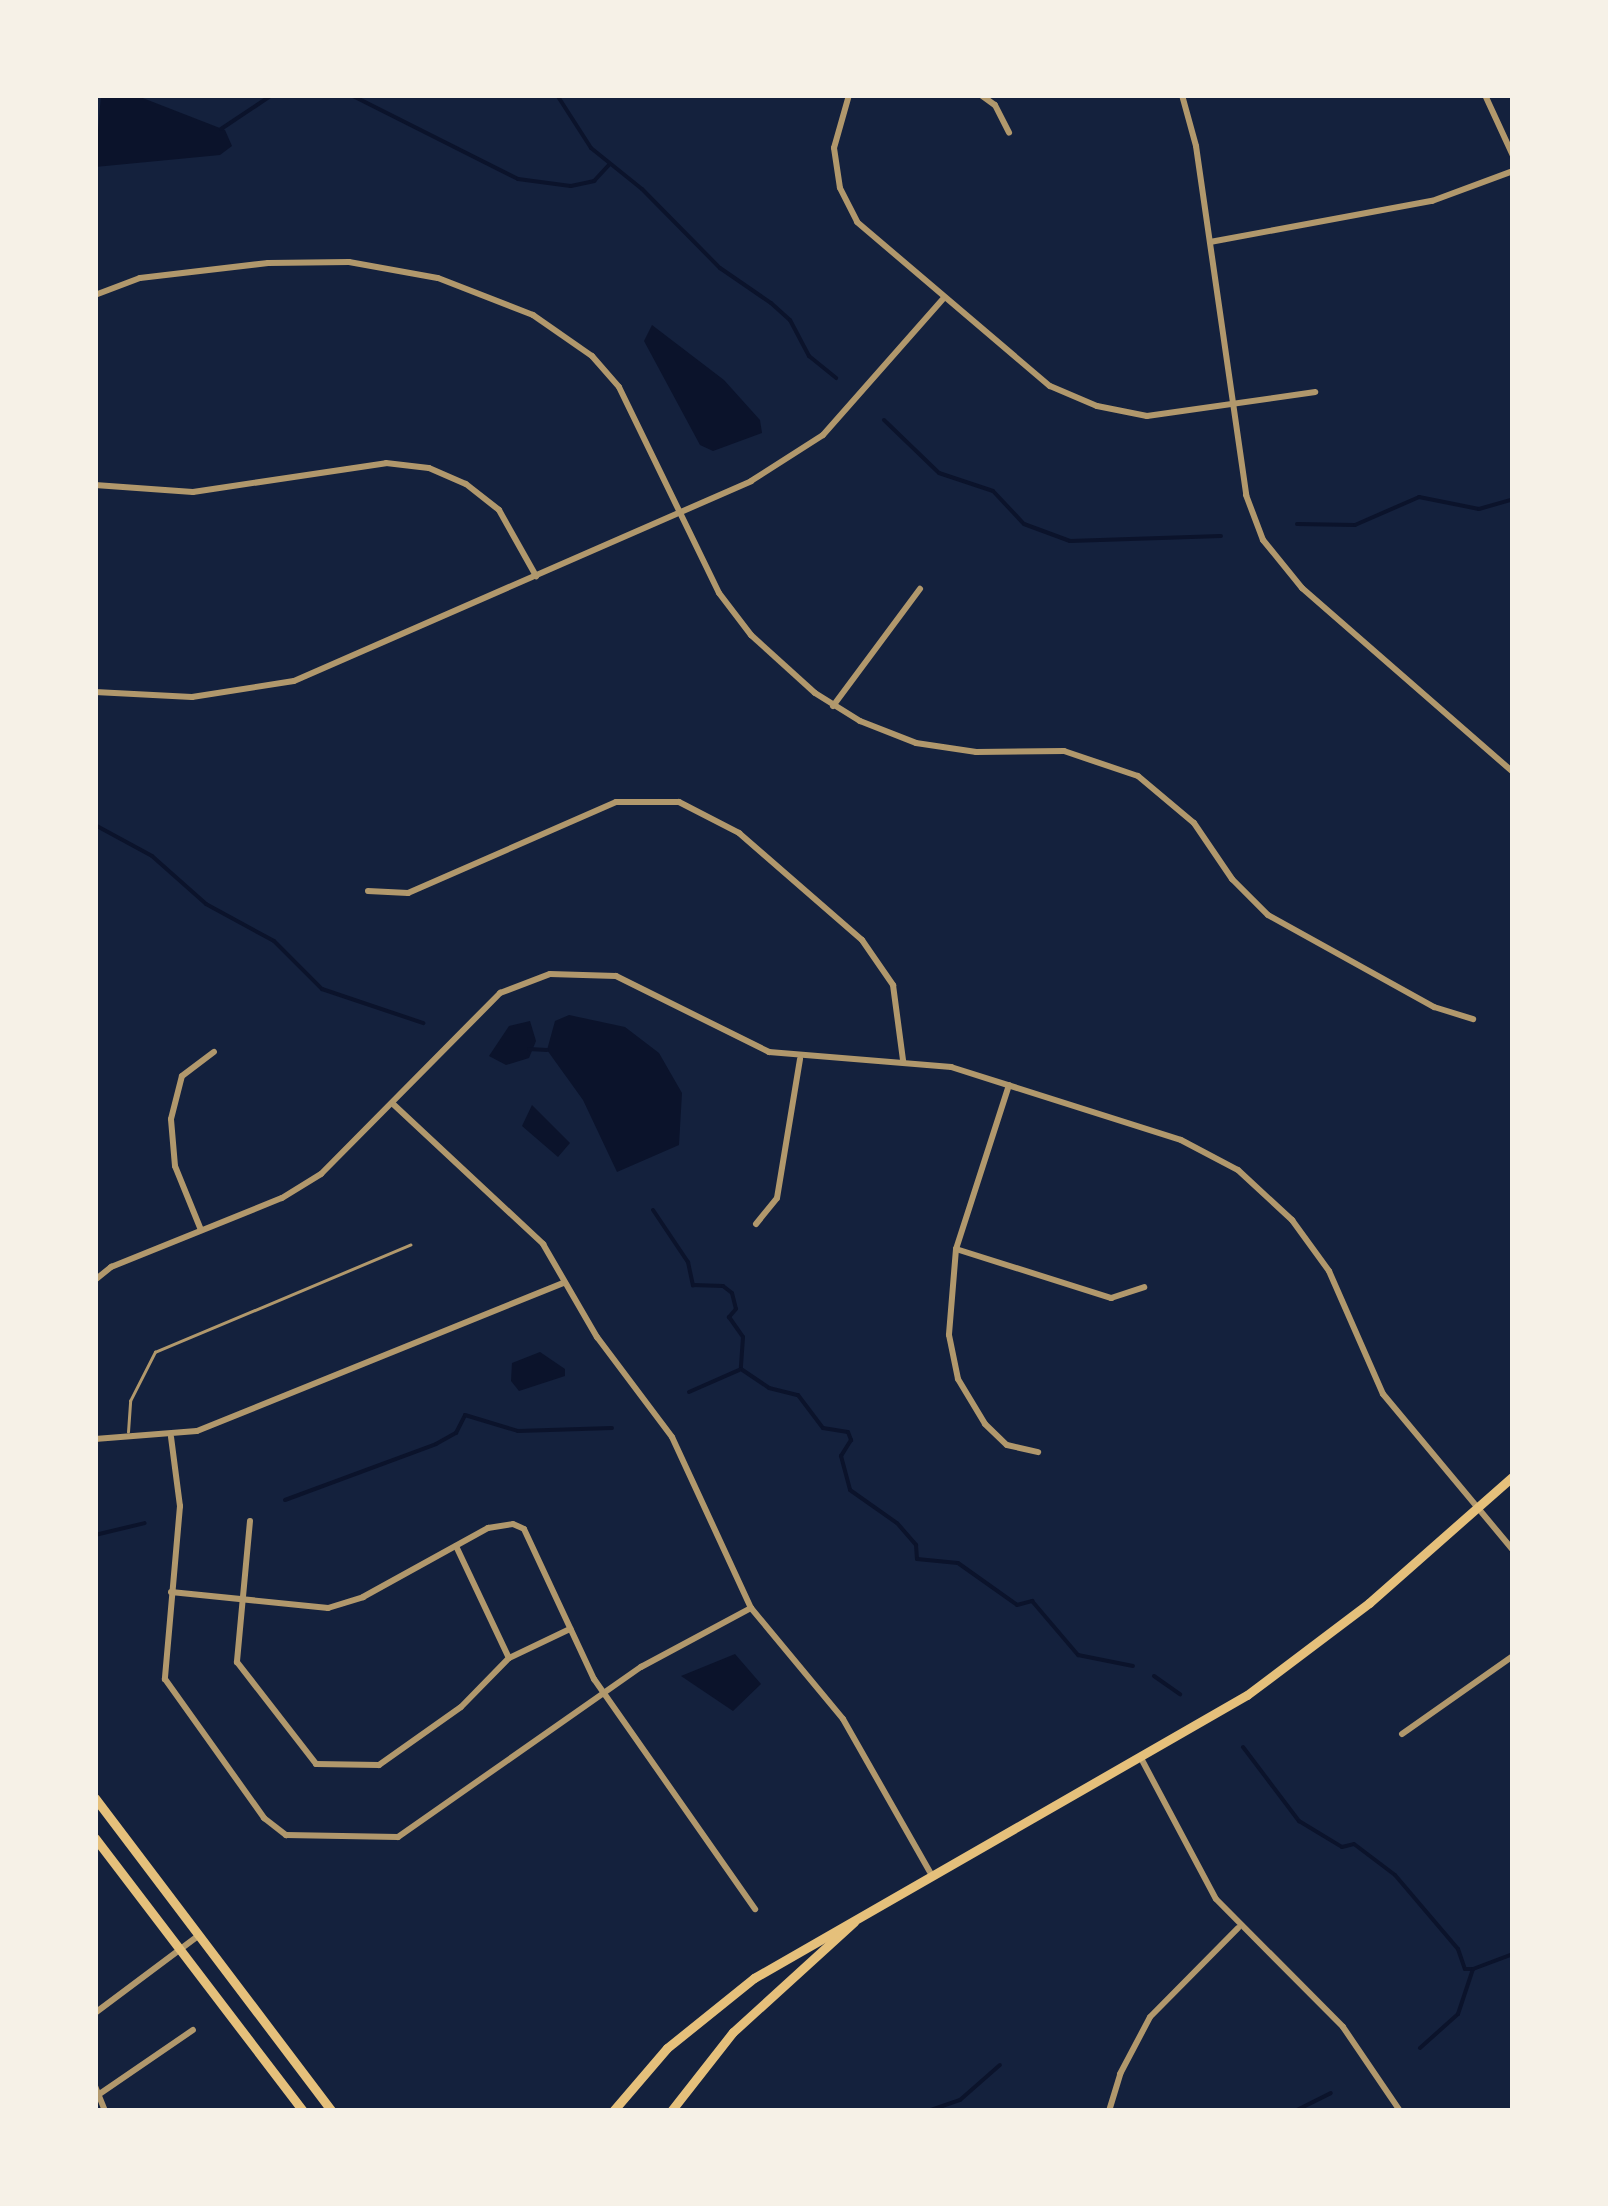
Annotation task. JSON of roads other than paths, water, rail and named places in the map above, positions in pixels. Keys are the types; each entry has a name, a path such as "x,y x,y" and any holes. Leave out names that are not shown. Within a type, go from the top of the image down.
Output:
{"main road":[{"path":"614,2111 667,2048 780,1961 930,1872 1142,1760 1293,1661 1513,1476"},
{"path":"95,1798 332,2111"},
{"path":"95,1838 303,2111"},
{"path":"670,2111 733,2032 864,1914"}],"street":[{"path":"849,95 834,148 847,206 870,236 1029,372 1074,398 1147,416 1233,407 1315,392"},
{"path":"981,95 996,106 1009,133"},
{"path":"1193,95 1183,96 1252,515 1275,559 1513,772"},
{"path":"1485,95 1513,156"},
{"path":"1210,242 1432,201 1513,172"},
{"path":"95,295 140,278 316,261 388,266 462,286 533,315 592,356 630,404 736,618 832,706 916,743 976,752 1064,751 1138,776 1185,813 1232,879 1268,914 1434,1008 1473,1019"},
{"path":"95,692 192,697 281,684 775,469 824,435 944,299"},
{"path":"95,486 193,492 386,463 429,468 466,484 499,510 536,576"},
{"path":"832,706 920,589"},
{"path":"368,890 408,893 616,802 678,802 738,833 862,940 893,986 903,1060"},
{"path":"95,1280 310,1182 500,993 565,972 640,984 722,1034 800,1059 903,1060 1009,1086 1181,1140 1265,1192 1329,1271 1383,1394 1513,1550"},
{"path":"201,1230 175,1166 171,1119 182,1076 214,1052"},
{"path":"756,1224 777,1198 800,1059"},
{"path":"1009,1086 956,1250 948,1336 958,1379 1007,1445 1038,1452"},
{"path":"392,1104 520,1220 565,1282 672,1436 751,1608 842,1719 930,1872"},
{"path":"956,1250 1111,1298 1144,1287"},
{"path":"95,1438 170,1437 565,1282"},
{"path":"170,1437 180,1506 165,1679 264,1818 286,1834 398,1838 603,1694 751,1608"},
{"path":"250,1521 238,1662 303,1751 328,1767 379,1765 461,1707 510,1658 570,1629"},
{"path":"170,1592 312,1608 347,1604 501,1524 524,1529 603,1694 754,1909"},
{"path":"456,1546 510,1658"},
{"path":"1402,1734 1513,1656"},
{"path":"1142,1760 1238,1928 1342,2026 1400,2111"},
{"path":"1109,2111 1120,2074 1150,2017 1238,1928"},
{"path":"95,2013 198,1936"},
{"path":"105,2111 97,2090 194,2030"}],"lane":[{"path":"128,1440 130,1401 155,1352 410,1245"}],"water":[{"path":"101,95 135,95 225,130 232,146 220,155 95,167"},
{"path":"652,325 724,380 760,420 762,433 713,451 700,445 644,341"},
{"path":"569,1015 625,1027 659,1053 682,1093 679,1145 617,1172 583,1100 547,1050 555,1021"},
{"path":"530,1021 536,1041 529,1058 506,1065 489,1056 509,1026"},
{"path":"532,1105 570,1143 558,1157 522,1126"},
{"path":"540,1352 565,1369 565,1376 519,1391 511,1381 512,1363"},
{"path":"735,1654 761,1684 733,1711 681,1676"}],"waterway":[{"path":"221,129 272,95"},
{"path":"351,95 518,179 571,186 594,181 610,164"},
{"path":"557,95 591,148 642,189 720,268 790,320 809,356 836,378"},
{"path":"884,420 939,473 993,491 1024,524 1070,541 1221,536"},
{"path":"1297,524 1355,525 1419,497 1479,509 1513,499"},
{"path":"95,825 152,856 206,904 274,941 322,989 423,1023"},
{"path":"529,1049 547,1050"},
{"path":"653,1210 688,1262 693,1285 723,1286 732,1293 736,1309 729,1317 743,1337 741,1369 769,1388 798,1395 823,1428 848,1432 851,1440 841,1456 850,1490 897,1523 916,1545 917,1559 958,1563 1017,1605 1032,1601 1078,1655 1133,1666"},
{"path":"689,1392 739,1370"},
{"path":"285,1500 436,1444 456,1433 465,1415 518,1431 612,1428"},
{"path":"95,1535 145,1523"},
{"path":"1154,1676 1180,1694"},
{"path":"1243,1747 1299,1821 1342,1847 1354,1844 1395,1875 1458,1949 1465,1969 1473,1969"},
{"path":"1420,2048 1458,2014 1473,1969 1513,1954"},
{"path":"928,2111 960,2100 1000,2065"},
{"path":"1295,2111 1331,2093"}]}
